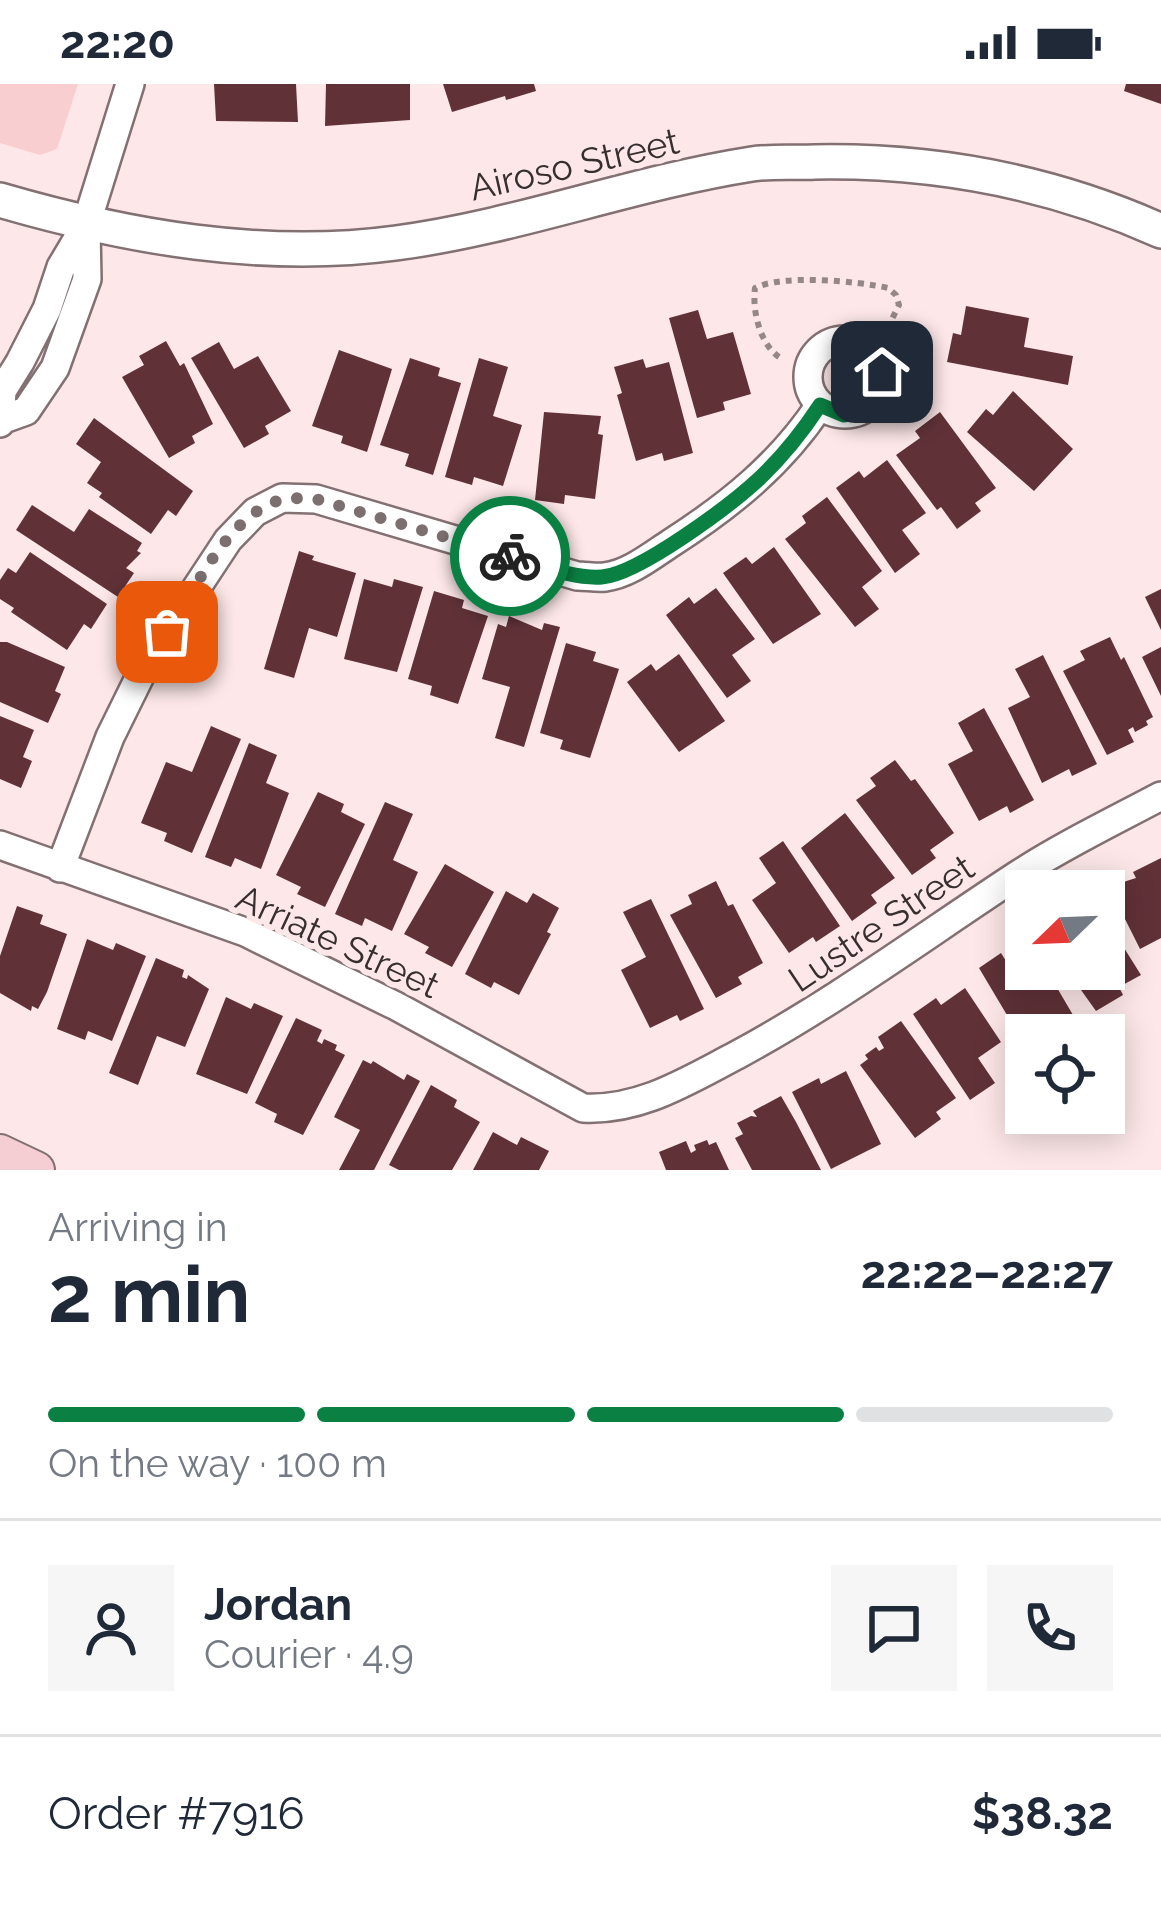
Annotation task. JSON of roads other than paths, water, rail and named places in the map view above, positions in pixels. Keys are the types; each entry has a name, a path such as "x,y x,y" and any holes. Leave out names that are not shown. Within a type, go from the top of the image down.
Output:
{"main road":[{"path":"0,1153 36,1170"}],"street":[{"path":"1,422 2,391 86,225 130,84"},
{"name":"Airoso Street","path":"0,200 86,225 241,248 395,244 526,220 688,176 757,164 849,161 963,172 1045,188 1161,231"},
{"path":"60,868 110,737 145,666 228,540 255,512 282,498 316,499 577,576 605,577 651,556 759,479 820,405"},
{"name":"Lustre Street","path":"637,1103 844,994 1020,873 1161,796"},
{"name":"Arriate Street","path":"0,845 245,932 396,1006 583,1108 637,1103"}]}
